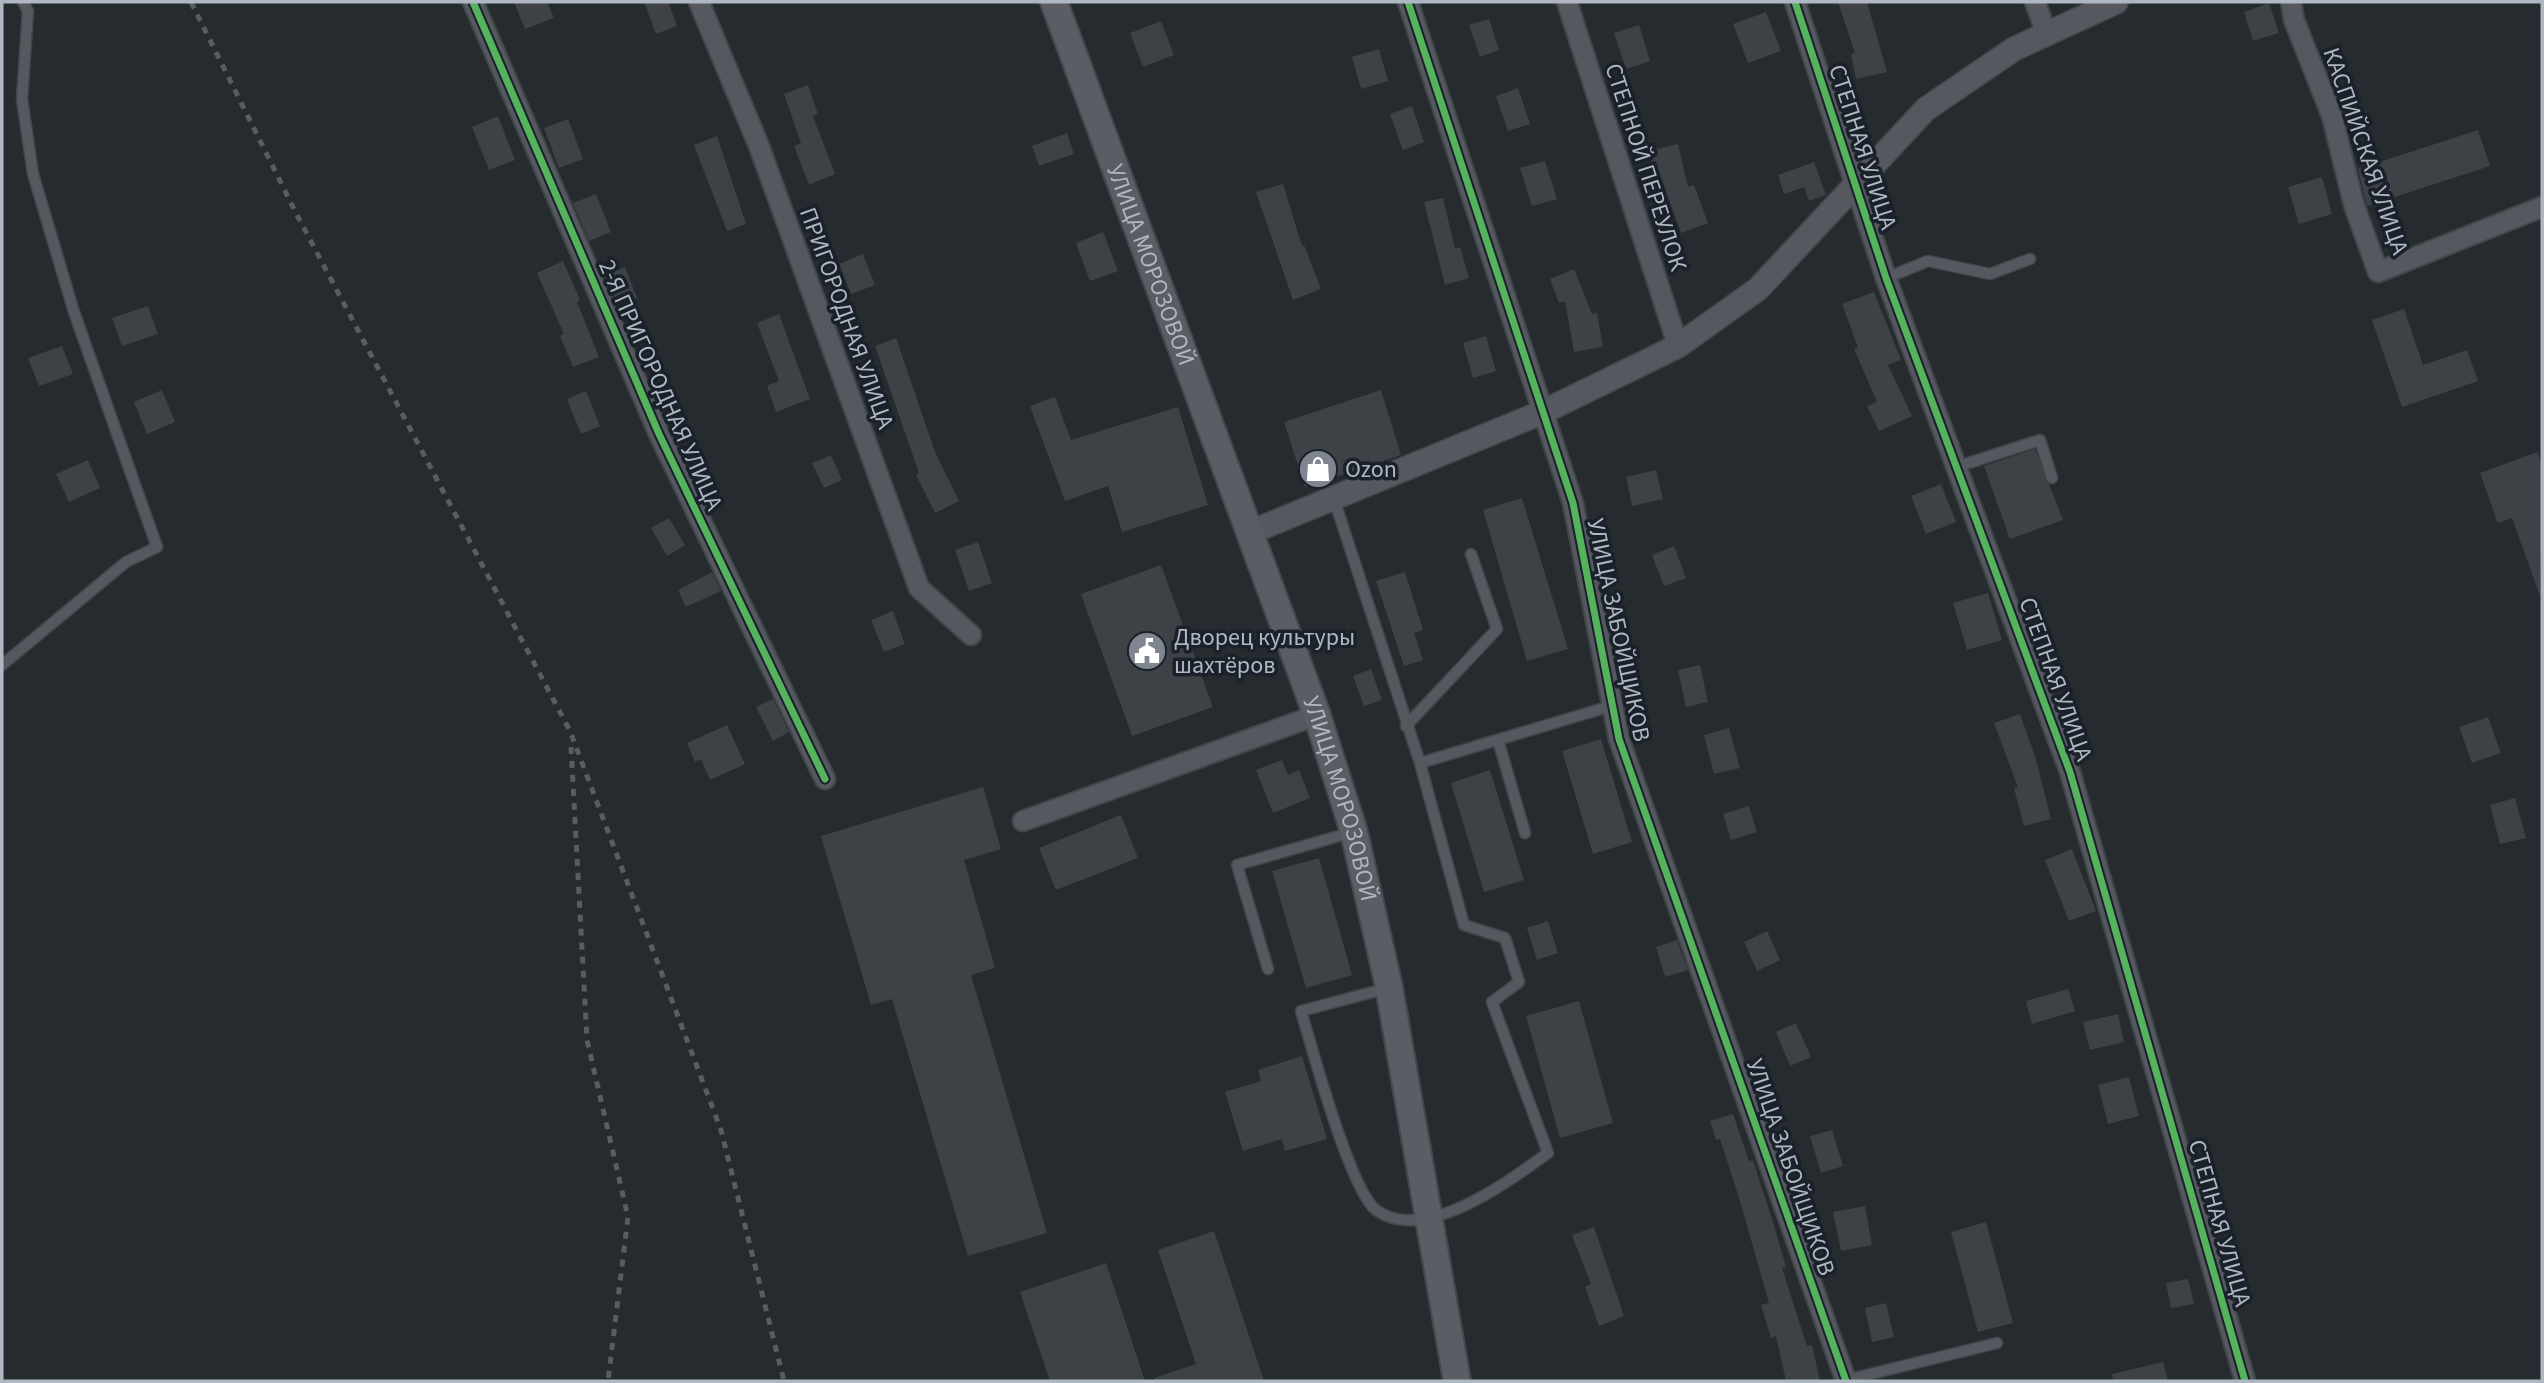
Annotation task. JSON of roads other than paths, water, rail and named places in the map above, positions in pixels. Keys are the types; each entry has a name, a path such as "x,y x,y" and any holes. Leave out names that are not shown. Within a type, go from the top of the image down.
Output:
{"main road":[{"name":"УЛИЦА МОРОЗОВОЙ","path":"1054,2 1251,532 1317,715 1354,832 1389,988 1457,1381"}],"street":[{"name":"2-Я ПРИГОРОДНАЯ УЛИЦА","path":"473,2 659,435 825,779"},
{"name":"ПРИГОРОДНАЯ УЛИЦА","path":"699,2 759,146 919,588 971,635"},
{"name":"УЛИЦА ЗАБОЙЩИКОВ","path":"1408,2 1573,503 1619,739 1846,1381"},
{"name":"СТЕПНОЙ ПЕРЕУЛОК","path":"1567,2 1678,346"},
{"name":"СТЕПНАЯ УЛИЦА","path":"1796,2 1853,184 1886,278 2070,772 2245,1381"},
{"path":"2035,2 2046,32"},
{"path":"1251,532 1543,412 1678,346 1758,289 1853,184 1926,109 1968,77 2046,32 2116,2"},
{"name":"КАСПИЙСКАЯ УЛИЦА","path":"2291,2 2294,20 2332,116 2354,205 2378,272 2542,207"},
{"path":"1023,821 1317,715"}],"lane":[{"path":"2,665 126,562 157,547 74,312 33,174 22,99 28,10 23,2"},
{"path":"1886,278 1928,261 1990,274 2030,259"},
{"path":"1956,467 2040,440 2052,478"},
{"path":"1334,499 1420,763 1464,925 1505,938 1519,982 1492,1002 1548,1153 1491,1194 1428,1218 1397,1221 1374,1209 1346,1157 1301,1011 1389,988"},
{"path":"1406,726 1497,629 1471,554"},
{"path":"1420,763 1611,706"},
{"path":"1498,740 1525,833"},
{"path":"1268,970 1237,865 1354,832"},
{"path":"1846,1381 1997,1343"}],"railway":[{"path":"191,2 297,215 570,731 721,1130 784,1381"},
{"path":"571,747 587,1040 628,1217 608,1381"}],"place":[{"name":"Ozon","path":"1318,469"},
{"name":"Дворец культуры шахтёров","path":"1147,651"}]}
